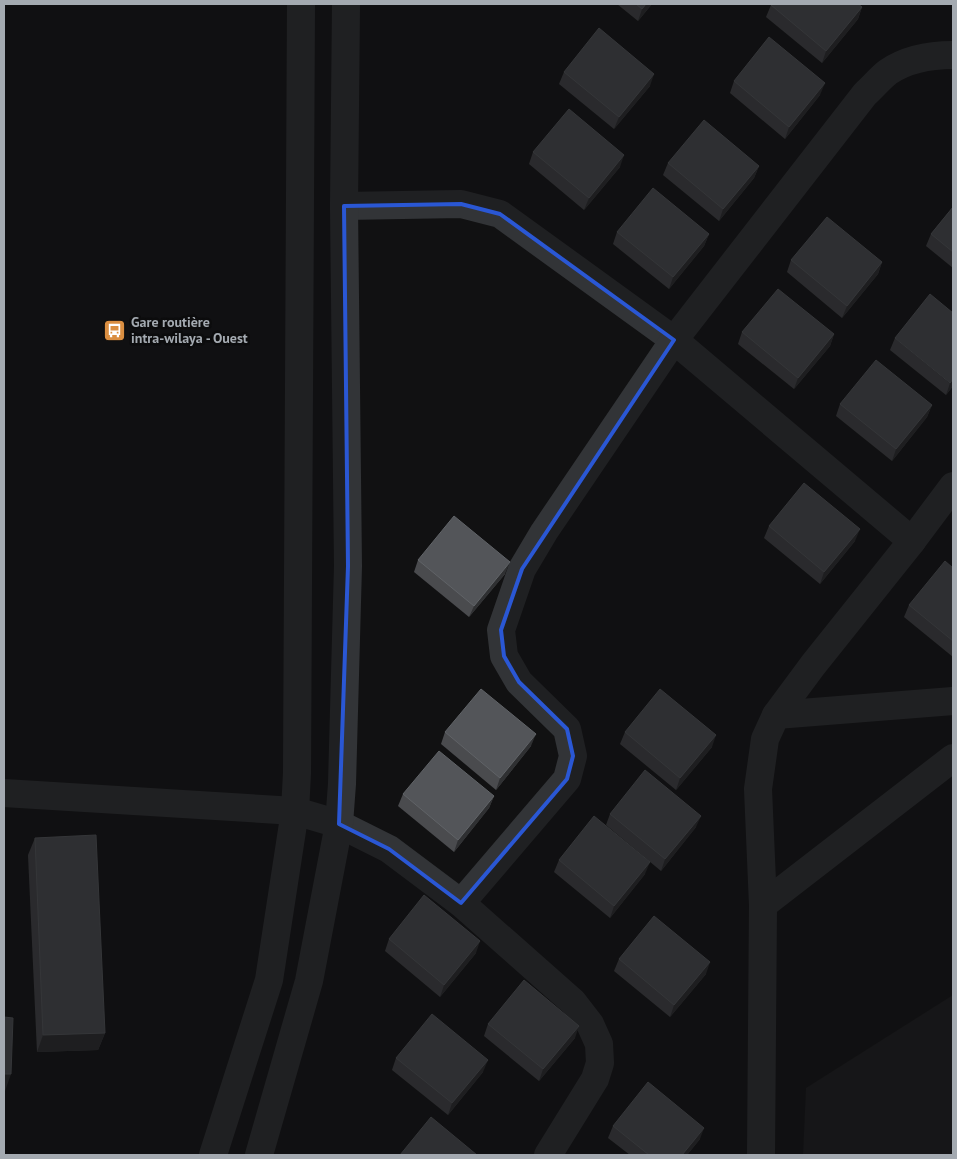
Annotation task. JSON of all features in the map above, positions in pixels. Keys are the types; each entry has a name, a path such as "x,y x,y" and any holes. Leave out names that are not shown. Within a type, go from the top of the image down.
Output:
{"street":[{"path":"213,1155 270,980 295,811 297,773 301,4"},
{"path":"259,1155 309,981 339,824 342,784 348,566 344,206 346,4"},
{"path":"461,904 567,779 573,756 567,729 519,682 504,656 500,630 522,569 544,532 674,340 865,94 887,73 904,63 935,55 953,55"},
{"path":"344,206 461,204 500,214 674,340 912,541"},
{"path":"761,1155 763,905 758,789 764,739 776,715 813,665 912,541 953,486"},
{"path":"776,715 953,702"},
{"path":"763,905 953,758"},
{"path":"4,793 295,811 339,824 389,848 461,904 573,1002 590,1024 598,1044 600,1063 595,1079 548,1155"}],"highlighted area":[{"path":"461,204 500,214 674,340 522,569 501,630 504,656 519,682 567,729 573,756 567,779 461,903 389,849 339,824 348,566 344,206"}],"shaded area":[{"path":"953,995 953,1155 803,1155 806,1088"}],"building":[{"path":"636,4 646,4 642,9"},
{"path":"772,4 858,4 862,7 826,51"},
{"path":"599,28 654,74 619,117 564,72"},
{"path":"769,37 825,83 789,127 734,81"},
{"path":"569,109 624,155 589,198 533,152"},
{"path":"704,120 759,166 723,209 668,163"},
{"path":"653,188 709,234 673,277 617,232"},
{"path":"953,207 953,252 931,234"},
{"path":"827,217 882,262 847,306 791,260"},
{"path":"778,289 834,334 798,378 742,332"},
{"path":"930,294 953,313 953,379 950,383 895,338"},
{"path":"876,360 932,405 896,449 840,404"},
{"path":"804,483 860,529 824,572 769,526"},
{"path":"454,516 510,562 474,606 418,560"},
{"path":"945,561 953,568 953,641 909,605"},
{"path":"481,689 536,734 500,778 445,732"},
{"path":"660,689 716,735 680,778 625,732"},
{"path":"439,751 494,796 458,840 403,794"},
{"path":"645,770 701,816 665,859 610,814"},
{"path":"594,816 650,862 614,906 559,860"},
{"path":"96,835 105,1033 43,1035 35,838"},
{"path":"424,895 480,941 444,985 389,939"},
{"path":"654,916 710,962 674,1005 619,959"},
{"path":"524,980 579,1026 543,1069 488,1024"},
{"path":"432,1014 488,1060 452,1103 396,1058"},
{"path":"4,1017 13,1018 11,1074 4,1074"},
{"path":"648,1082 704,1128 682,1155 649,1155 613,1126"},
{"path":"431,1117 477,1155 400,1155"}],"place":[{"name":"Gare routière intra-wilaya - Ouest","path":"115,330"}]}
